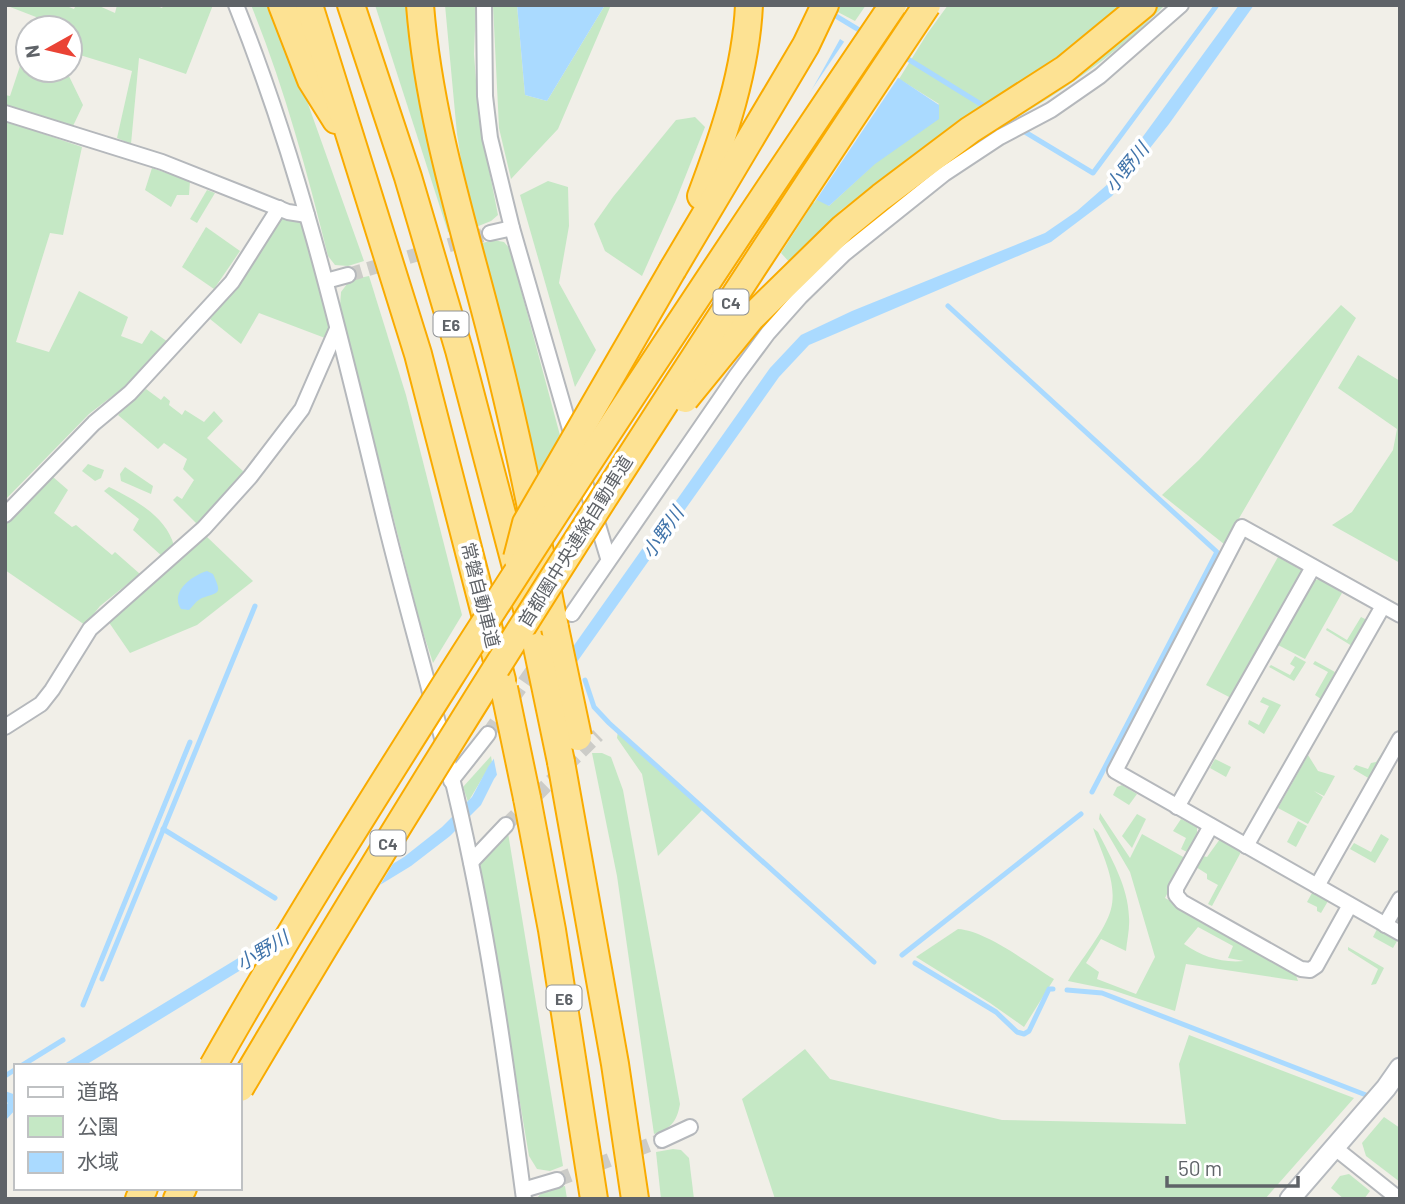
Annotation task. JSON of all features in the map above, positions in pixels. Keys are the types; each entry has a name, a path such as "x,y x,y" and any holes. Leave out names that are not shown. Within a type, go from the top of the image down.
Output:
{"highway":[{"path":"282,5 311,80 357,154"},
{"name":"常磐自動車道","path":"309,5 418,354 504,688 552,930 594,1199"},
{"name":"E6","path":"351,5 408,177 459,350 554,630 561,762 615,1064 635,1199"},
{"path":"419,5 428,78 445,159 504,382 578,737 580,859"},
{"path":"431,5 445,159"},
{"path":"673,269 702,195 724,125 745,43 749,5"},
{"path":"510,584 526,523 806,45 825,5"},
{"name":"首都圏中央連絡自動車道","path":"214,1064 248,1003 370,805 510,584 704,284 893,5"},
{"name":"首都圏中央連絡自動車道","path":"242,1085 313,965 639,440 927,5"},
{"path":"538,601 575,562 643,458 702,378 779,288 843,229 924,163 1065,69 1143,5"}],"main road":[{"path":"1290,1199 1386,1088 1400,1068"}],"street":[{"path":"236,5 264,80 326,281 454,788 471,862 506,1059 524,1194 557,1180"},
{"path":"484,5 485,96 490,138 512,228 608,558"},
{"path":"554,630 768,333 800,297 844,254 944,174 1000,137 1051,110 1100,76 1181,5"},
{"path":"5,113 162,162 288,212 307,215"},
{"path":"5,515 94,423 130,393 223,291 279,208"},
{"path":"490,233 512,228"},
{"path":"326,281 348,275"},
{"path":"5,727 41,704 90,629 204,528 250,477 302,409 337,329"},
{"path":"1400,615 1242,527 1115,771 1400,933"},
{"path":"1177,807 1313,567"},
{"path":"1246,846 1383,606"},
{"path":"454,788 488,734"},
{"path":"1317,886 1400,739"},
{"path":"471,862 506,825"},
{"path":"1211,826 1176,888 1178,899 1301,969 1310,970 1316,966 1350,905"},
{"path":"1385,925 1400,899"},
{"path":"662,1140 690,1127"},
{"path":"1335,1148 1399,1199"}],"green space":[{"path":"5,5 64,5 74,9 76,5 97,5 115,13 117,5 154,5 162,8 164,5 213,5 186,74 139,58 131,144 117,138 132,71 84,56 84,14 28,14"},
{"path":"251,5 269,5 307,101 364,261 348,266 335,265 328,256 294,129"},
{"path":"375,5 411,5 455,233 448,232"},
{"path":"445,5 476,5 474,54 479,119 498,215 476,227 469,210 457,134"},
{"path":"493,5 517,5 525,95 547,101 605,5 611,5 558,129 511,179 499,128"},
{"path":"834,5 866,5 855,21 832,9"},
{"path":"948,5 1122,5 1086,36 980,112 951,127 841,210 792,265 781,253 817,197 829,206 939,104 899,79"},
{"path":"1154,5 1165,5 1120,47 1049,98 971,144"},
{"path":"14,84 73,84 83,105 73,126 5,106 5,95 10,96"},
{"path":"695,117 705,127 642,276 605,251 594,224 676,120"},
{"path":"5,121 82,147 63,235 50,233 16,342 49,352 79,291 128,317 121,336 142,344 151,330 168,342 124,387 89,414 5,500"},
{"path":"152,168 190,181 189,195 177,195 171,207 145,190"},
{"path":"548,181 568,187 569,226 559,283 596,350 575,387 520,195"},
{"path":"207,190 215,193 197,223 190,219"},
{"path":"281,216 300,218 330,330 325,338 259,313 241,344 210,319 238,284"},
{"path":"206,227 240,251 214,289 182,267"},
{"path":"493,240 504,242 510,249 561,439 538,478 512,359 479,244"},
{"path":"369,276 406,395 462,615 433,663 420,623 340,306 341,292 350,280"},
{"path":"1341,305 1356,318 1224,544 1162,495 1199,460"},
{"path":"1358,355 1400,381 1400,563 1332,525 1352,512 1393,450 1397,429 1338,388"},
{"path":"146,389 161,400 164,396 170,401 169,405 182,415 185,410 204,422 214,411 223,421 207,438 244,472 197,524 173,500 177,496 182,499 194,480 183,469 187,459 164,443 158,449 118,415"},
{"path":"88,464 104,470 101,478 95,481 82,471"},
{"path":"125,467 153,486 151,494 121,481 120,474"},
{"path":"53,477 68,490 54,513 72,527 76,525 112,555 115,552 140,574 100,606 85,625 5,570 5,525"},
{"path":"109,487 139,503 164,526 174,546 163,557 133,530 139,519 104,491"},
{"path":"206,536 253,581 197,625 130,653 108,621"},
{"path":"1278,557 1301,570 1302,575 1231,698 1206,685"},
{"path":"1320,579 1342,593 1305,659 1278,645 1312,581"},
{"path":"1361,617 1367,620 1352,646 1326,630 1327,628 1347,640"},
{"path":"1295,656 1306,662 1294,681 1269,667 1271,665 1290,675 1295,667 1290,664"},
{"path":"1315,661 1335,672 1321,699 1315,695 1328,672 1313,664"},
{"path":"1263,697 1281,705 1264,734 1248,724 1249,720 1259,725 1269,706 1260,702"},
{"path":"618,731 702,810 658,856 642,774 617,738"},
{"path":"1384,750 1387,751 1370,779 1353,769 1356,765 1368,769"},
{"path":"592,753 611,757 623,790 680,1104 672,1124 654,1134 617,876"},
{"path":"1308,755 1318,771 1335,776 1324,796 1314,791 1323,797 1308,824 1278,808"},
{"path":"491,756 492,762 468,802 463,787"},
{"path":"1215,759 1231,767 1226,777 1210,768"},
{"path":"1122,785 1137,794 1129,805 1113,795 1117,787"},
{"path":"1100,813 1130,858 1142,834 1185,858 1165,898 1294,970 1298,981 1186,964 1175,1011 1112,990 1068,981 1098,936 1108,917 1113,899 1110,878 1093,828 1098,832 1122,883 1128,906 1129,925 1126,951 1101,939 1086,963 1099,972 1097,979 1136,994 1155,957 1130,872 1099,819","holes":["1198,927 1233,946 1228,958 1244,961 1212,958 1184,944"]},
{"path":"1137,814 1146,819 1132,848 1122,836"},
{"path":"1181,819 1197,827 1197,834 1187,852 1181,849 1186,838 1173,831"},
{"path":"1298,821 1307,826 1296,847 1287,842"},
{"path":"508,833 563,1166 550,1171 537,1169 529,1156 481,871 480,861"},
{"path":"1381,834 1389,839 1375,863 1350,849 1354,843 1371,852"},
{"path":"1220,839 1241,852 1212,906 1208,904 1218,885 1207,879 1207,874 1196,867"},
{"path":"1312,893 1328,901 1321,913 1317,911 1317,907 1307,902"},
{"path":"958,929 995,942 1054,979 1024,1027 916,957"},
{"path":"1377,929 1397,941 1393,948 1373,937"},
{"path":"1348,947 1384,968 1376,984 1371,985 1378,969 1348,950"},
{"path":"1189,1035 1354,1098 1265,1199 775,1199 742,1099 805,1049 830,1079 1002,1120 1186,1124 1179,1064"},
{"path":"1384,1117 1400,1128 1400,1182 1366,1156 1362,1143"},
{"path":"681,1150 689,1158 694,1199 661,1199 656,1152"},
{"path":"1349,1174 1370,1191 1364,1199 1344,1199 1331,1188 1340,1176"},
{"path":"565,1186 567,1199 536,1199 546,1188"}],"water":[{"path":"517,5 605,5 547,101 525,95"},
{"name":"小野川","path":"1239,5 1254,5 1169,124 1112,196 1051,242 809,345 779,377 494,779 481,805 450,836 411,866 87,1064 64,1064 404,857 442,827 472,797 488,767 770,368 801,335 852,311 1045,233 1077,211 1109,183"},
{"path":"840,39 939,105 939,119 875,164 829,206 765,174"},
{"path":"207,571 213,574 218,591 200,599 189,610 181,609 178,603 180,591 189,581"},
{"path":"5,1091 14,1094 14,1111 5,1121 5,1106 8,1103 5,1101"}],"pier":[{"path":"846,39 900,75 814,203 761,174 787,126"},
{"path":"571,644 576,669 498,780 493,755"},
{"path":"397,857 376,892 255,966 275,931"}],"waterway":[{"path":"1025,132 1093,173 1217,5"},
{"path":"831,13 864,33"},
{"path":"903,56 987,108"},
{"path":"948,306 1217,552 1092,792"},
{"path":"102,979 255,606"},
{"path":"585,680 594,707 609,723 874,962"},
{"path":"83,1005 190,742"},
{"path":"902,955 1081,814"},
{"path":"163,829 275,898"},
{"path":"915,963 996,1012 1017,1032 1024,1034 1029,1031 1049,989 1053,989"},
{"path":"1067,990 1102,993 1366,1095"},
{"path":"24,1064 63,1040"},
{"path":"5,1076 14,1070"}],"tunnel":[{"path":"348,275 490,233"},
{"path":"488,734 539,661"},
{"path":"506,825 598,735"},
{"path":"557,1180 662,1140"}]}
